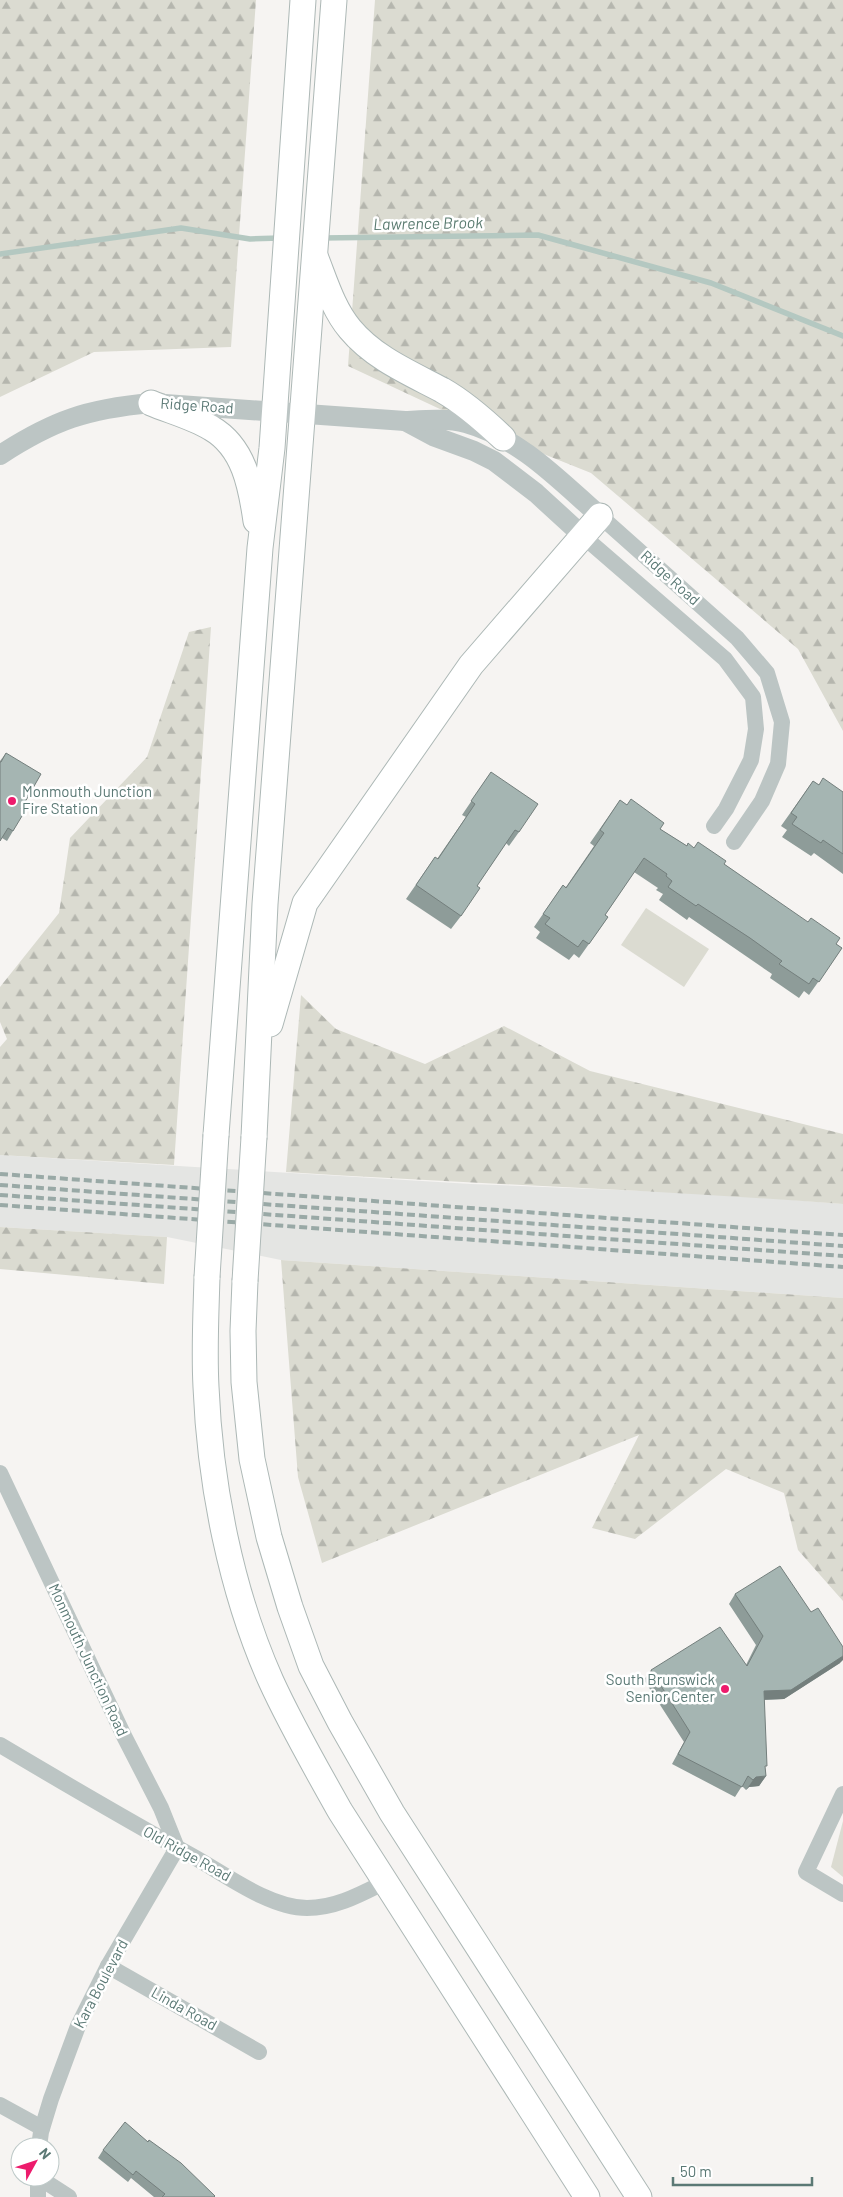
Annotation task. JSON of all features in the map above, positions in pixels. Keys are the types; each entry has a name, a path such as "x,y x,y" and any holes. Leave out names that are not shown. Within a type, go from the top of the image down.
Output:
{"main road":[{"path":"303,0 272,448 260,548 207,1277 206,1387 214,1469 226,1540 247,1615 271,1680 303,1745 340,1811 587,2197"},
{"path":"334,0 318,185 265,904 257,1085 242,1331 244,1382 252,1459 269,1537 290,1608 312,1666 340,1722 392,1813 639,2197"},
{"path":"313,252 336,308 349,329 363,343 396,366 444,391 476,412 503,438"},
{"path":"150,403 212,428 234,447 245,470 260,548"},
{"path":"257,1085 276,998 305,903 471,665 584,537 600,516"}],"street":[{"name":"Ridge Road","path":"0,456 37,432 84,413 113,407 150,403 274,410 405,421 438,420 466,423 503,438 531,456 600,516 737,638 768,672 782,722 778,764 762,801 734,842"},
{"name":"Ridge Road","path":"405,421 433,436 474,451 494,461 536,493 725,659 754,697 756,729 752,760 726,809 714,826"},
{"name":"Monmouth Junction Road","path":"0,1473 124,1736 161,1808 176,1848"},
{"name":"Old Ridge Road","path":"0,1745 176,1848 282,1904 307,1908 333,1905 355,1897 385,1882"},
{"path":"843,1794 806,1872 843,1894"},
{"name":"Kara Boulevard","path":"41,2137 42,2128 78,2026 108,1966 176,1848"},
{"name":"Linda Road","path":"108,1966 259,2052"},
{"path":"0,2105 42,2128"},
{"path":"54,2187 69,2197"}],"shaded area":[{"path":"0,1155 471,1184 717,1194 843,1204 843,1298 281,1260 167,1237 0,1227"}],"green space":[{"path":"0,0 256,0 231,347 94,352 0,397"},
{"path":"375,0 843,0 843,731 798,649 591,473 489,432 348,366"},
{"path":"211,627 174,1165 0,1155 0,1047 7,1039 0,1022 0,987 59,913 70,838 147,757 189,632"},
{"path":"646,908 709,949 684,987 621,945"},
{"path":"301,995 336,1029 425,1064 504,1026 590,1071 843,1134 843,1204 286,1172"},
{"path":"0,1227 167,1237 164,1284 0,1269"},
{"path":"281,1260 843,1298 843,1601 798,1550 784,1493 726,1469 635,1539 592,1528 639,1435 322,1563 298,1477"},
{"path":"843,1821 843,1877 831,1867"}],"building":[{"name":"Monmouth Junction Fire Station","path":"6,753 41,774 21,809 25,811 13,831 8,828 0,841 0,762"},
{"path":"491,772 538,804 519,832 515,830 477,886 480,888 461,916 416,885 435,857 438,859 475,804 471,801"},
{"path":"823,778 843,792 843,854 823,840 821,843 792,824 797,817 791,813 813,781 819,785"},
{"path":"631,799 664,823 660,829 687,846 688,843 694,848 698,842 726,861 724,864 808,922 811,918 840,938 836,944 842,948 819,982 813,978 809,984 779,964 782,961 750,938 668,887 672,881 666,876 667,874 644,858 605,915 608,917 589,944 583,940 578,947 545,924 550,918 543,914 563,885 566,888 604,833 600,830 620,800 627,805"},
{"name":"South Brunswick Senior Center","path":"780,1566 811,1612 818,1608 843,1647 843,1656 791,1690 764,1691 766,1776 756,1777 753,1780 748,1776 742,1787 678,1754 690,1732 651,1670 720,1627 747,1666 763,1636 735,1594"},
{"path":"125,2122 148,2142 149,2140 181,2163 215,2196 162,2197 165,2194 136,2171 133,2175 103,2150"}],"waterway":[{"name":"Lawrence Brook","path":"0,254 181,228 250,239 280,238"},
{"name":"Lawrence Brook","path":"322,238 538,235 711,283 843,336"}],"railway":[{"path":"0,1174 843,1235"},
{"path":"0,1185 843,1246"},
{"path":"0,1195 843,1256"},
{"path":"0,1205 843,1267"}],"place":[{"name":"Monmouth Junction Fire Station","path":"12,801"},
{"name":"South Brunswick Senior Center","path":"725,1689"}]}
